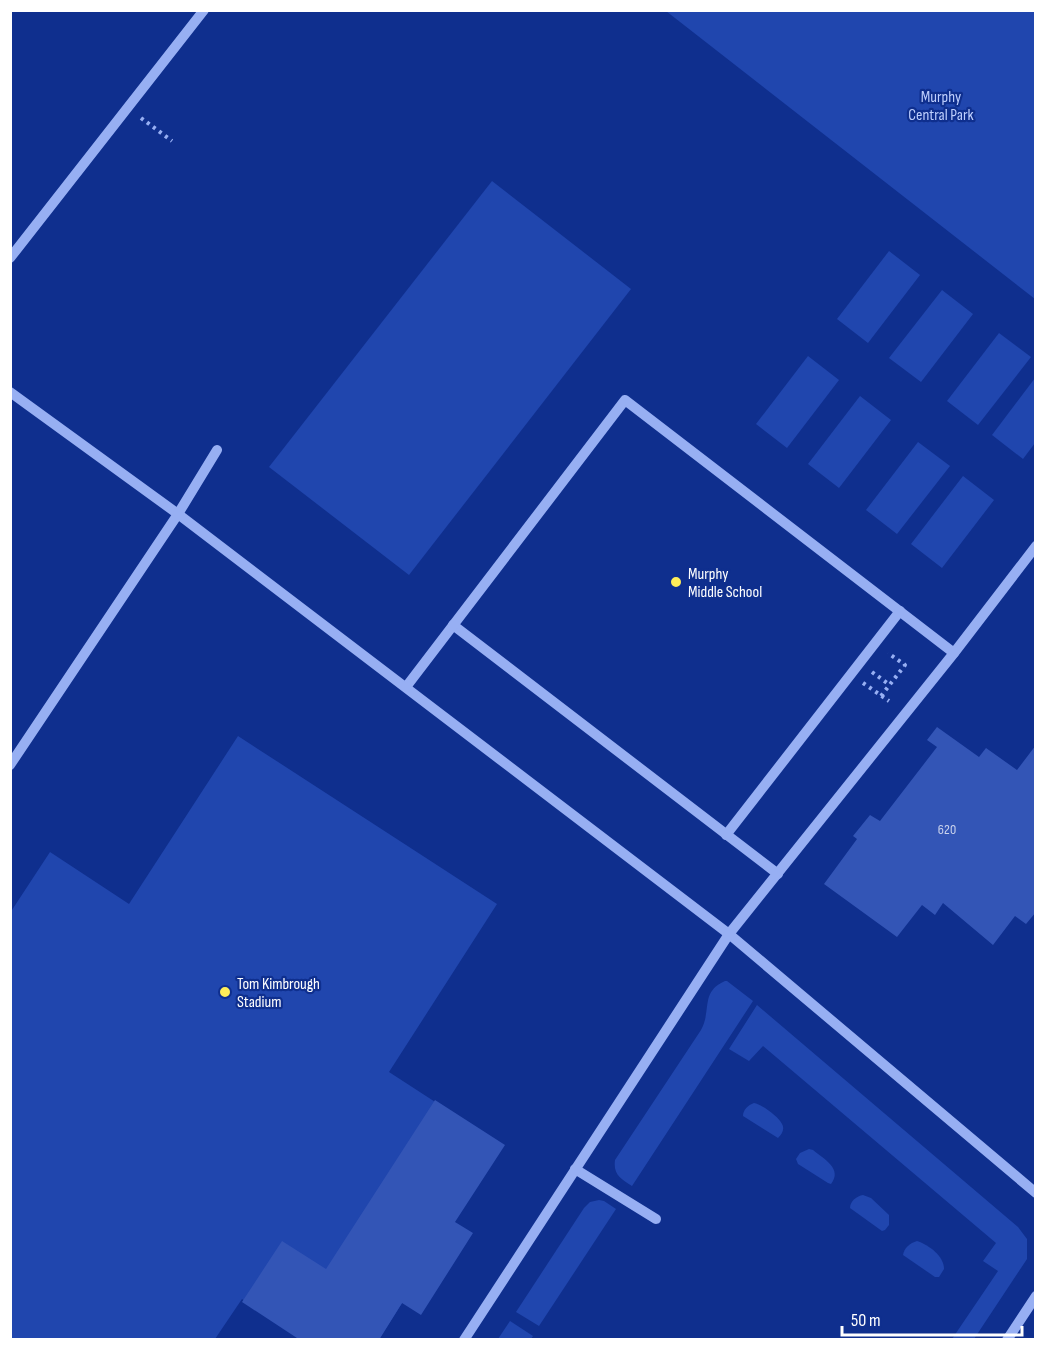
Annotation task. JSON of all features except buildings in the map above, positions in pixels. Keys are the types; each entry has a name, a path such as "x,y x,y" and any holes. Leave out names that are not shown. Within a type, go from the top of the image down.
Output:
{"lane":[{"path":"10,258 204,10"},
{"path":"10,392 178,514 729,934 1035,1192"},
{"path":"406,687 625,400 954,653"},
{"path":"10,765 178,514 217,450"},
{"path":"464,1340 729,934 954,653 1035,546"},
{"path":"726,835 900,611"},
{"path":"453,625 777,874"},
{"path":"575,1169 656,1219"},
{"path":"1007,1340 1035,1296"}],"path":[{"path":"140,117 172,141"},
{"path":"881,696 905,665 887,652"},
{"path":"872,671 890,685"},
{"path":"862,682 890,702"}],"green space":[{"name":"Murphy Central Park","path":"666,11 1035,11 1035,299"},
{"path":"492,181 631,289 409,575 269,467"},
{"path":"889,251 920,275 868,343 837,319"},
{"path":"942,290 973,314 921,382 889,358"},
{"path":"999,333 1031,357 978,425 947,401"},
{"path":"808,356 839,380 787,448 756,424"},
{"path":"1035,378 1035,443 1023,459 992,435"},
{"path":"860,396 891,420 839,488 808,464"},
{"path":"918,442 950,466 897,534 866,510"},
{"path":"963,476 994,500 942,568 911,544"},
{"name":"Tom Kimbrough Stadium","path":"238,736 497,904 389,1072 503,1146 379,1339 302,1339 242,1299 215,1339 11,1339 10,913 50,852 129,904"},
{"path":"725,981 753,1001 632,1186 621,1179 617,1173 615,1160 701,1030 712,990"},
{"path":"757,1005 1018,1227 1027,1239 1027,1259 974,1339 952,1339 998,1271 983,1261 996,1243 763,1046 749,1061 729,1049"},
{"path":"754,1103 765,1108 780,1121 783,1130 778,1138 743,1116 746,1108"},
{"path":"809,1149 831,1165 835,1174 831,1184 798,1164 796,1159 800,1153"},
{"path":"863,1195 871,1198 889,1215 889,1225 885,1230 882,1231 850,1208 854,1199"},
{"path":"599,1200 616,1209 539,1326 516,1312 584,1208 590,1202"},
{"path":"917,1241 939,1255 944,1269 939,1277 935,1277 903,1255 908,1246"},
{"path":"510,1321 533,1336 531,1339 498,1339"}],"place":[{"name":"Murphy Middle School","path":"676,582"},
{"name":"Tom Kimbrough Stadium","path":"225,992"}]}
